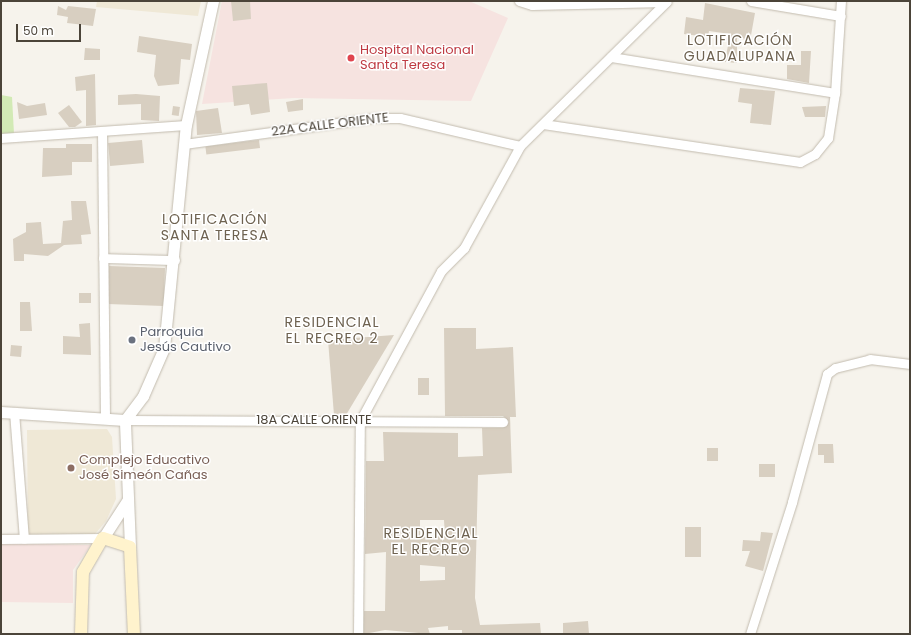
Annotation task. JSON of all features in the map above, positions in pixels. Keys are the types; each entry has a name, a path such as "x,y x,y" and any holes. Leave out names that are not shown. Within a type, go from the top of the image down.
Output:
{"main road":[{"path":"81,634 83,572 103,538 130,547 134,634"}],"street":[{"path":"130,547 125,420 143,396 164,348 175,260 186,125 213,1"},
{"path":"519,1 532,5 666,2"},
{"path":"751,1 841,16"},
{"path":"543,124 800,162 815,154 828,138 835,93 841,1"},
{"path":"358,634 360,421 441,271 464,248 520,146 666,2"},
{"path":"610,57 835,93"},
{"name":"22A CALLE ORIENTE","path":"184,144 375,118 400,118 520,146"},
{"path":"1,138 186,125"},
{"path":"102,131 105,417"},
{"path":"104,258 175,260"},
{"path":"750,634 792,502 827,374 835,368 870,359 910,364"},
{"path":"1,412 105,417 125,420"},
{"path":"14,412 24,539"},
{"name":"18A CALLE ORIENTE","path":"125,420 503,422"},
{"path":"1,539 103,538 127,501"}],"shaded area":[{"path":"97,1 201,1 198,16 96,7"},
{"name":"Hospital Nacional Santa Teresa","path":"222,1 469,1 508,18 471,101 294,98 202,104"},
{"name":"Complejo Educativo José Simeón Cañas","path":"107,429 112,437 116,499 106,521 95,534 28,535 27,430"},
{"path":"1,543 91,545 73,570 73,603 1,602"}],"green space":[{"path":"1,95 12,97 14,134 1,134"}],"building":[{"path":"231,1 250,1 251,19 233,21"},
{"path":"705,3 755,13 750,41 737,38 737,63 725,62 730,34 709,31 708,37 684,34 686,17 703,20"},
{"path":"58,6 66,10 68,6 96,9 93,26 67,23 68,17 57,15"},
{"path":"139,36 192,44 190,60 181,59 179,84 158,86 154,76 156,55 137,52"},
{"path":"85,48 100,49 100,60 84,60"},
{"path":"801,51 811,51 809,83 787,79 787,65 801,65"},
{"path":"95,74 96,125 86,126 86,90 76,91 75,77"},
{"path":"267,83 270,112 251,115 249,104 234,106 232,86"},
{"path":"740,88 775,91 771,125 750,123 752,104 738,102"},
{"path":"136,94 160,96 159,121 141,120 141,104 118,105 118,95"},
{"path":"303,99 303,110 288,112 286,102"},
{"path":"17,102 27,106 45,103 47,115 19,119"},
{"path":"69,105 82,122 75,127 69,127 58,113"},
{"path":"173,106 180,107 179,116 172,115"},
{"path":"826,106 825,117 805,117 802,107"},
{"path":"218,108 222,133 197,135 196,111"},
{"path":"142,140 144,163 110,166 108,143"},
{"path":"259,140 260,148 206,155 205,147"},
{"path":"66,144 92,144 92,162 72,162 72,175 42,177 43,148 66,148"},
{"path":"71,201 86,201 91,234 81,235 82,244 64,245 48,256 24,254 24,261 14,261 13,239 26,232 26,223 41,222 43,244 61,243 63,221 72,220"},
{"path":"109,266 165,268 164,306 108,304"},
{"path":"79,293 91,293 91,303 79,303"},
{"path":"20,302 30,302 32,331 20,331"},
{"path":"90,323 91,355 63,354 63,336 80,337 79,324"},
{"path":"444,328 476,328 476,349 513,347 516,417 510,417 512,473 478,475 475,598 480,625 540,623 541,634 462,634 462,630 448,630 448,626 428,628 430,634 385,630 364,634 364,611 385,611 386,552 365,554 366,461 384,461 383,432 458,433 458,457 483,456 482,428 503,428 509,422 503,416 445,416","holes":["420,520 444,520 445,536 420,537","420,565 445,567 445,580 420,581"]},
{"path":"394,335 346,415 334,415 328,340"},
{"path":"11,345 22,346 21,357 10,356"},
{"path":"418,378 429,378 429,395 418,395"},
{"path":"818,444 833,444 834,463 824,463 824,455 818,455"},
{"path":"707,448 718,448 718,461 707,461"},
{"path":"759,464 775,464 775,477 759,477"},
{"path":"685,527 701,527 701,557 685,557"},
{"path":"761,532 773,533 763,571 745,566 750,551 742,551 743,540 760,541"},
{"path":"588,621 589,634 563,634 563,623"}],"place":[{"name":"Hospital Nacional Santa Teresa","path":"351,58"},
{"name":"Parroquia Jesús Cautivo","path":"132,340"},
{"name":"Complejo Educativo José Simeón Cañas","path":"71,468"}],"district":[{"name":"LOTIFICACIÓN GUADALUPANA","path":"740,48"},
{"name":"LOTIFICACIÓN SANTA TERESA","path":"215,228"},
{"name":"RESIDENCIAL EL RECREO 2","path":"332,330"},
{"name":"RESIDENCIAL EL RECREO","path":"431,542"}]}
